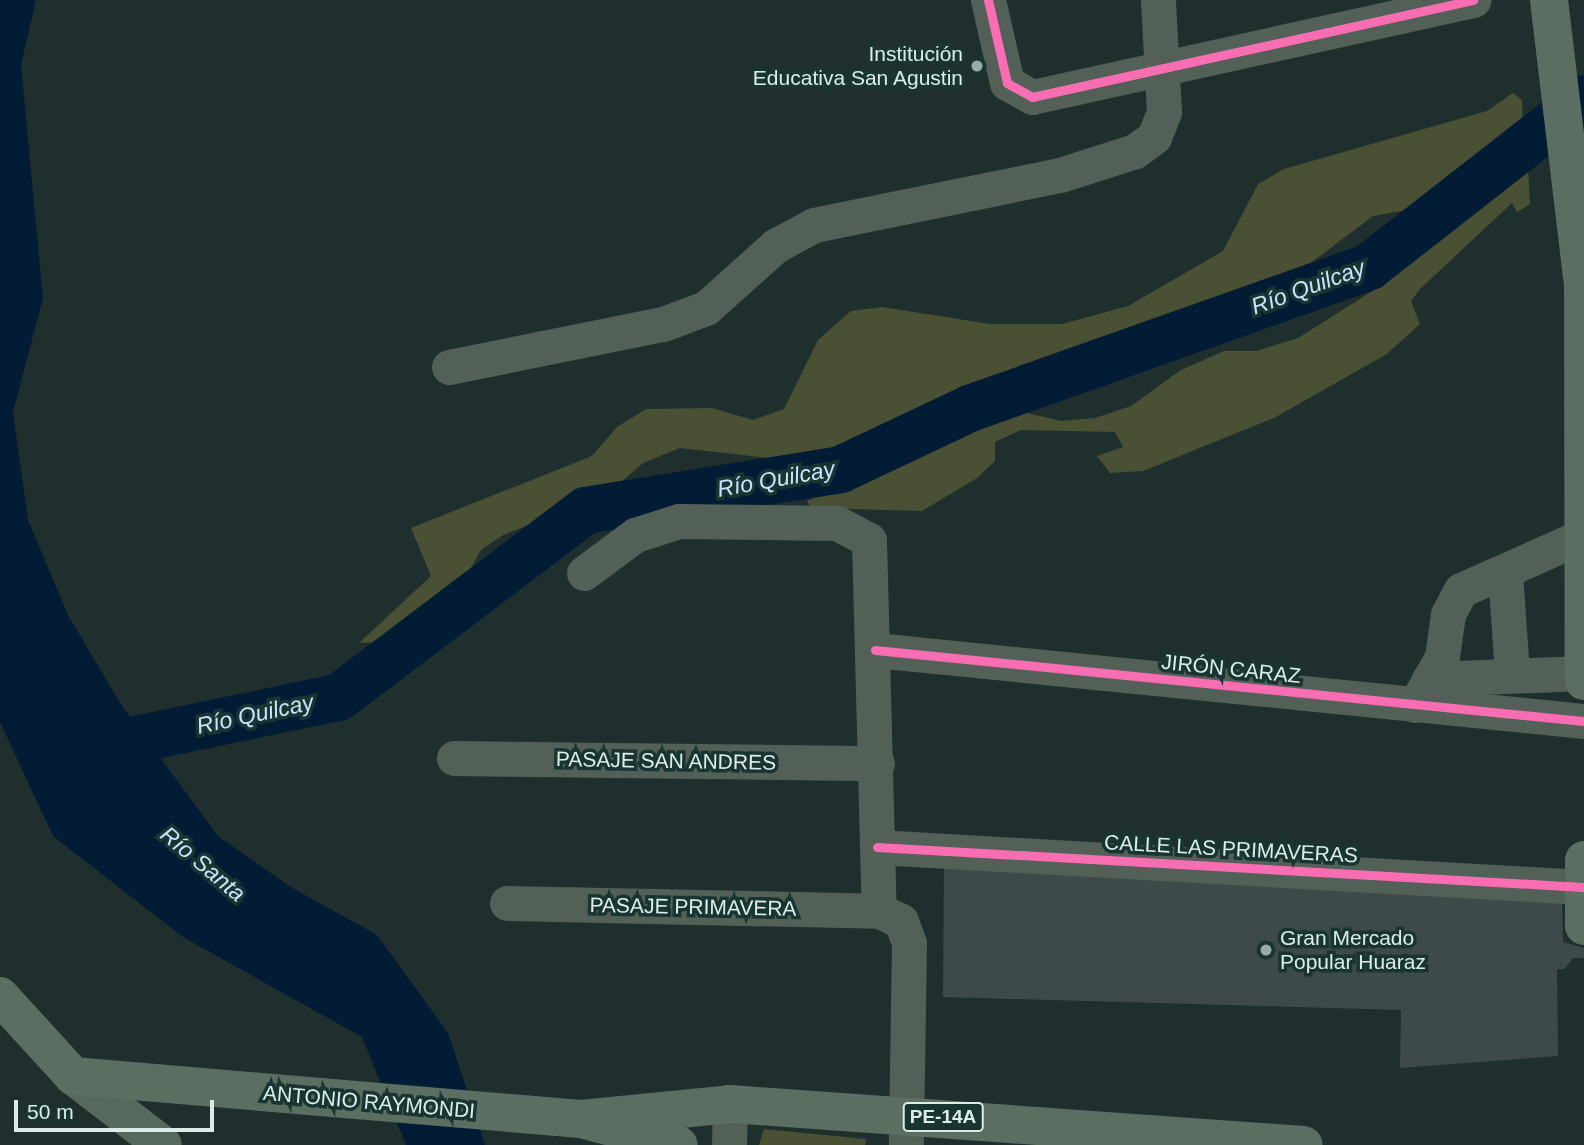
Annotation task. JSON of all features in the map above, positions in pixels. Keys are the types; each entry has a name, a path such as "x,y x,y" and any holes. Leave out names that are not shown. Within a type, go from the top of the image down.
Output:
{"highway":[{"path":"1563,13 1584,88"},
{"path":"1563,13 1583,284 1580,537 1584,681"},
{"path":"1584,860 1584,926"},
{"path":"0,996 72,1076"},
{"name":"ANTONIO RAYMONDI","path":"72,1076 186,1088 581,1119"},
{"name":"PE-14A","path":"581,1119 730,1104 906,1130 1304,1145"},
{"name":"PE-14A","path":"581,1119 678,1145"}],"main road":[{"path":"72,1076 163,1145"}],"street":[{"path":"988,0 1007,83 1017,92 1032,97 1163,71 1473,0"},
{"path":"449,367 663,324 706,308 775,246 814,225 1060,175 1135,151 1154,136 1164,112 1158,0"},
{"path":"584,573 635,535 679,521 849,525 869,540 873,551 879,911 901,921 909,943 906,1130"},
{"path":"1422,692 1442,657 1453,600 1474,583 1505,573 1580,537"},
{"path":"1505,573 1512,673"},
{"name":"JIRÓN CARAZ","path":"875,650 1422,692 1584,721"},
{"path":"1422,692 1512,673 1583,673"},
{"name":"PASAJE SAN ANDRES","path":"454,758 877,763"},
{"name":"CALLE LAS PRIMAVERAS","path":"877,847 1583,887"},
{"name":"PASAJE PRIMAVERA","path":"506,903 879,911"},
{"path":"729,1145 730,1104"}],"green space":[{"path":"1513,93 1522,100 1523,129 1412,209 1373,216 1279,287 1125,345 926,403 856,444 794,461 680,448 643,463 605,496 503,535 481,550 471,568 416,624 391,641 359,643 431,576 411,528 592,456 617,427 646,409 712,408 753,420 784,409 818,340 851,311 882,307 990,324 1062,324 1128,306 1223,251 1258,184 1284,169 1487,111"},
{"path":"1528,167 1530,204 1517,212 1512,203 1420,289 1411,301 1420,324 1387,354 1274,418 1143,471 1110,473 1097,456 1123,447 1115,432 1021,430 995,442 995,461 977,478 922,511 811,508 807,501 978,422 1023,412 1061,421 1095,418 1131,406 1181,370 1224,351 1256,351 1298,338 1382,285 1453,219"},
{"path":"764,1129 866,1139 865,1145 759,1145"}],"water":[{"name":"Río Santa","path":"0,0 36,0 21,65 43,298 13,412 28,520 68,615 120,703 218,836 289,886 377,935 448,1033 485,1145 406,1145 362,1037 183,937 53,836 0,722"}],"building":[{"path":"944,863 1562,895 1563,942 1584,948 1584,958 1573,958 1565,969 1557,969 1558,1056 1400,1068 1401,1010 943,997"}],"waterway":[{"name":"Río Quilcay","path":"86,749 338,697 585,510 840,469 969,408 1369,266 1584,98"}],"cycle path":[{"path":"988,0 1007,83 1032,97 1473,0"},
{"path":"875,650 1584,721"},
{"path":"877,847 1583,887"}],"place":[{"name":"Institución Educativa San Agustin","path":"977,66"},
{"name":"Gran Mercado Popular Huaraz","path":"1266,950"}]}
